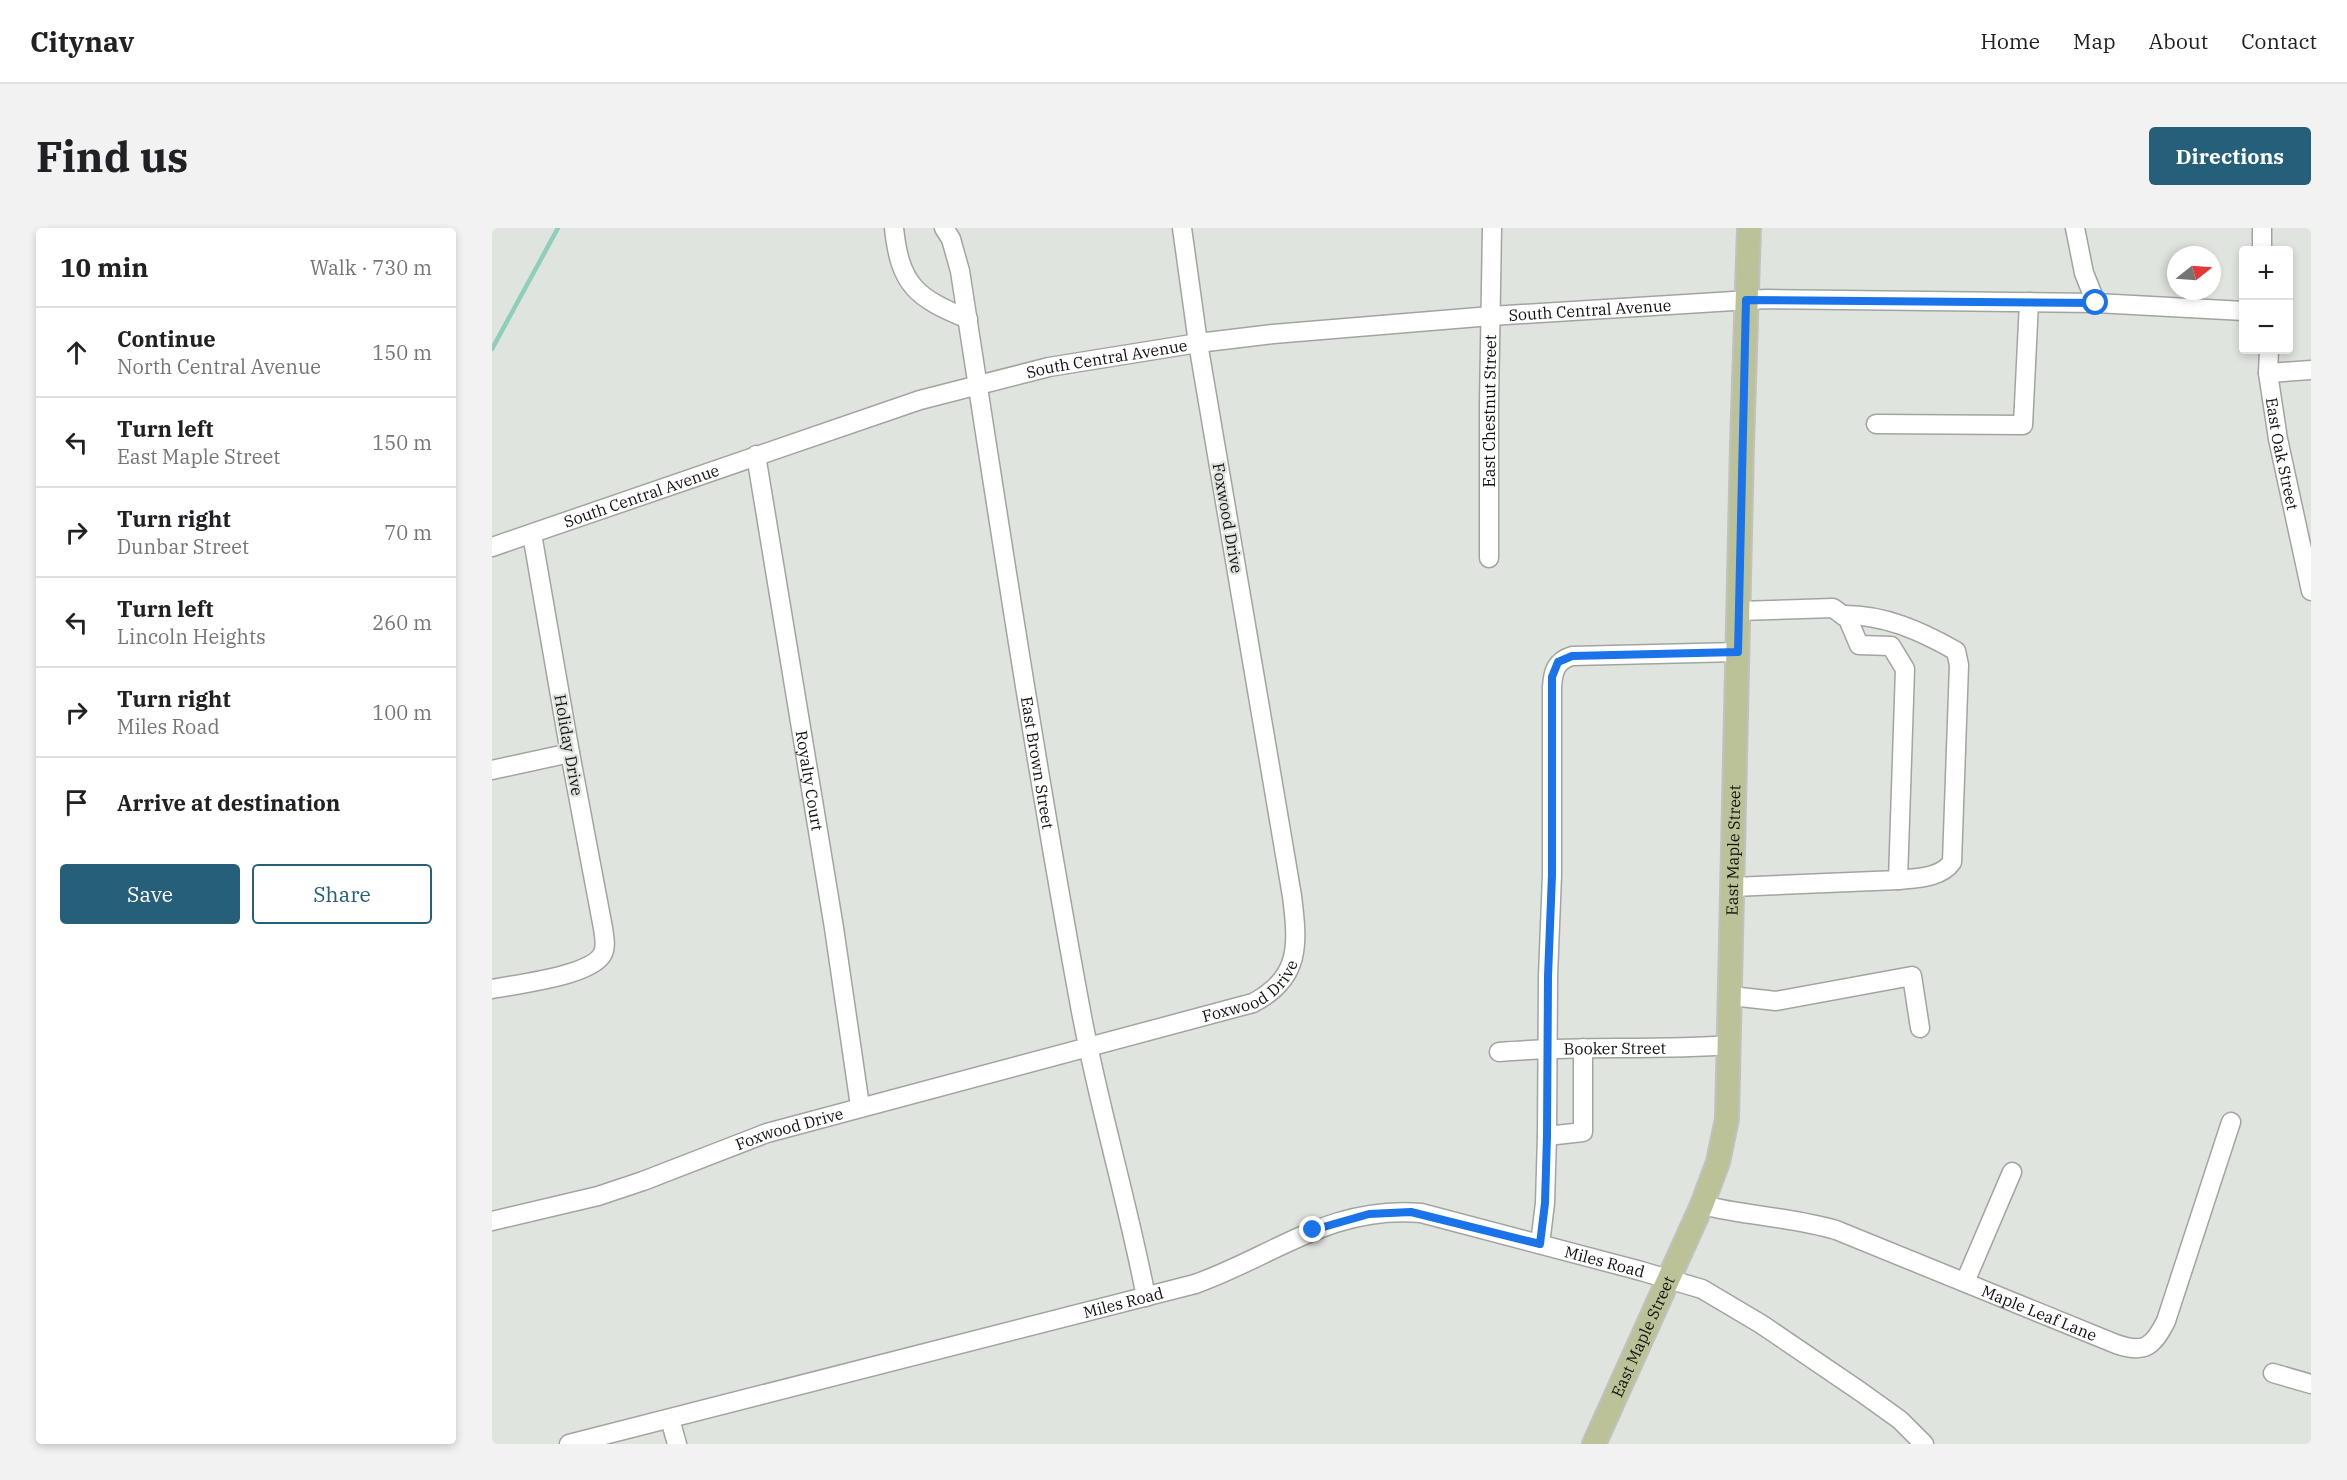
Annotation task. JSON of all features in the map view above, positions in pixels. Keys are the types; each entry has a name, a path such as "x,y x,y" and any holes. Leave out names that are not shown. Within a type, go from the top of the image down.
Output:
{"main road":[{"name":"East Maple Street","path":"1594,1444 1702,1205 1718,1162 1725,1133 1730,1046 1749,228"}],"street":[{"path":"894,228 896,250 904,272 914,289 936,306 968,319"},
{"name":"East Brown Street","path":"944,228 956,255 968,319 1046,809 1088,1046 1146,1297"},
{"name":"Foxwood Drive","path":"492,1221 598,1196 767,1133 860,1106 1181,1024 1253,1003 1268,995 1279,985 1293,960 1296,945 1292,896 1198,343 1182,228"},
{"name":"East Chestnut Street","path":"1489,558 1492,228"},
{"path":"2075,228 2084,273 2096,303"},
{"path":"2262,228 2262,246"},
{"name":"South Central Avenue","path":"492,547 920,400 1049,367 1198,343 1274,334 1491,316 1746,300 2096,303 2239,311"},
{"path":"1876,424 2024,425 2029,302"},
{"name":"East Oak Street","path":"2270,354 2268,373 2286,482 2311,591"},
{"path":"2268,373 2311,370"},
{"name":"Royalty Court","path":"756,455 834,928 860,1106"},
{"name":"Holiday Drive","path":"492,989 584,969 601,956 605,949 532,534"},
{"path":"1739,611 1833,608 1848,619 1859,645 1891,646 1905,669 1898,880"},
{"path":"1733,887 1898,880 1933,875 1948,868 1952,862 1959,665 1956,651 1922,632 1864,614 1842,615"},
{"path":"1540,1244 1545,1203 1547,1136 1552,845 1551,687 1555,669 1558,662 1572,656 1738,652"},
{"path":"492,770 570,753"},
{"path":"1731,996 1776,1001 1912,976 1920,1028"},
{"name":"Booker Street","path":"1499,1052 1548,1047 1730,1046"},
{"path":"1547,1136 1583,1132 1583,1048"},
{"name":"Maple Leaf Lane","path":"1702,1205 1737,1213 1798,1220 1849,1235 2126,1347 2145,1347 2153,1342 2160,1333 2171,1307 2230,1122"},
{"path":"1965,1282 2012,1172"},
{"name":"Miles Road","path":"570,1444 1146,1297 1215,1277 1293,1238 1334,1223 1369,1214 1395,1211 1420,1213 1669,1278 1702,1289 1761,1324 1900,1420 1924,1444"},
{"path":"2273,1373 2311,1384"},
{"path":"670,1419 677,1444"}],"waterway":[{"path":"492,349 558,228"}],"route":[{"path":"1313,1230 1369,1214 1395,1211 1420,1213 1540,1244 1545,1203 1547,1136 1548,976 1552,875 1552,677 1558,662 1572,656 1738,652 1746,300 2096,303"}]}
